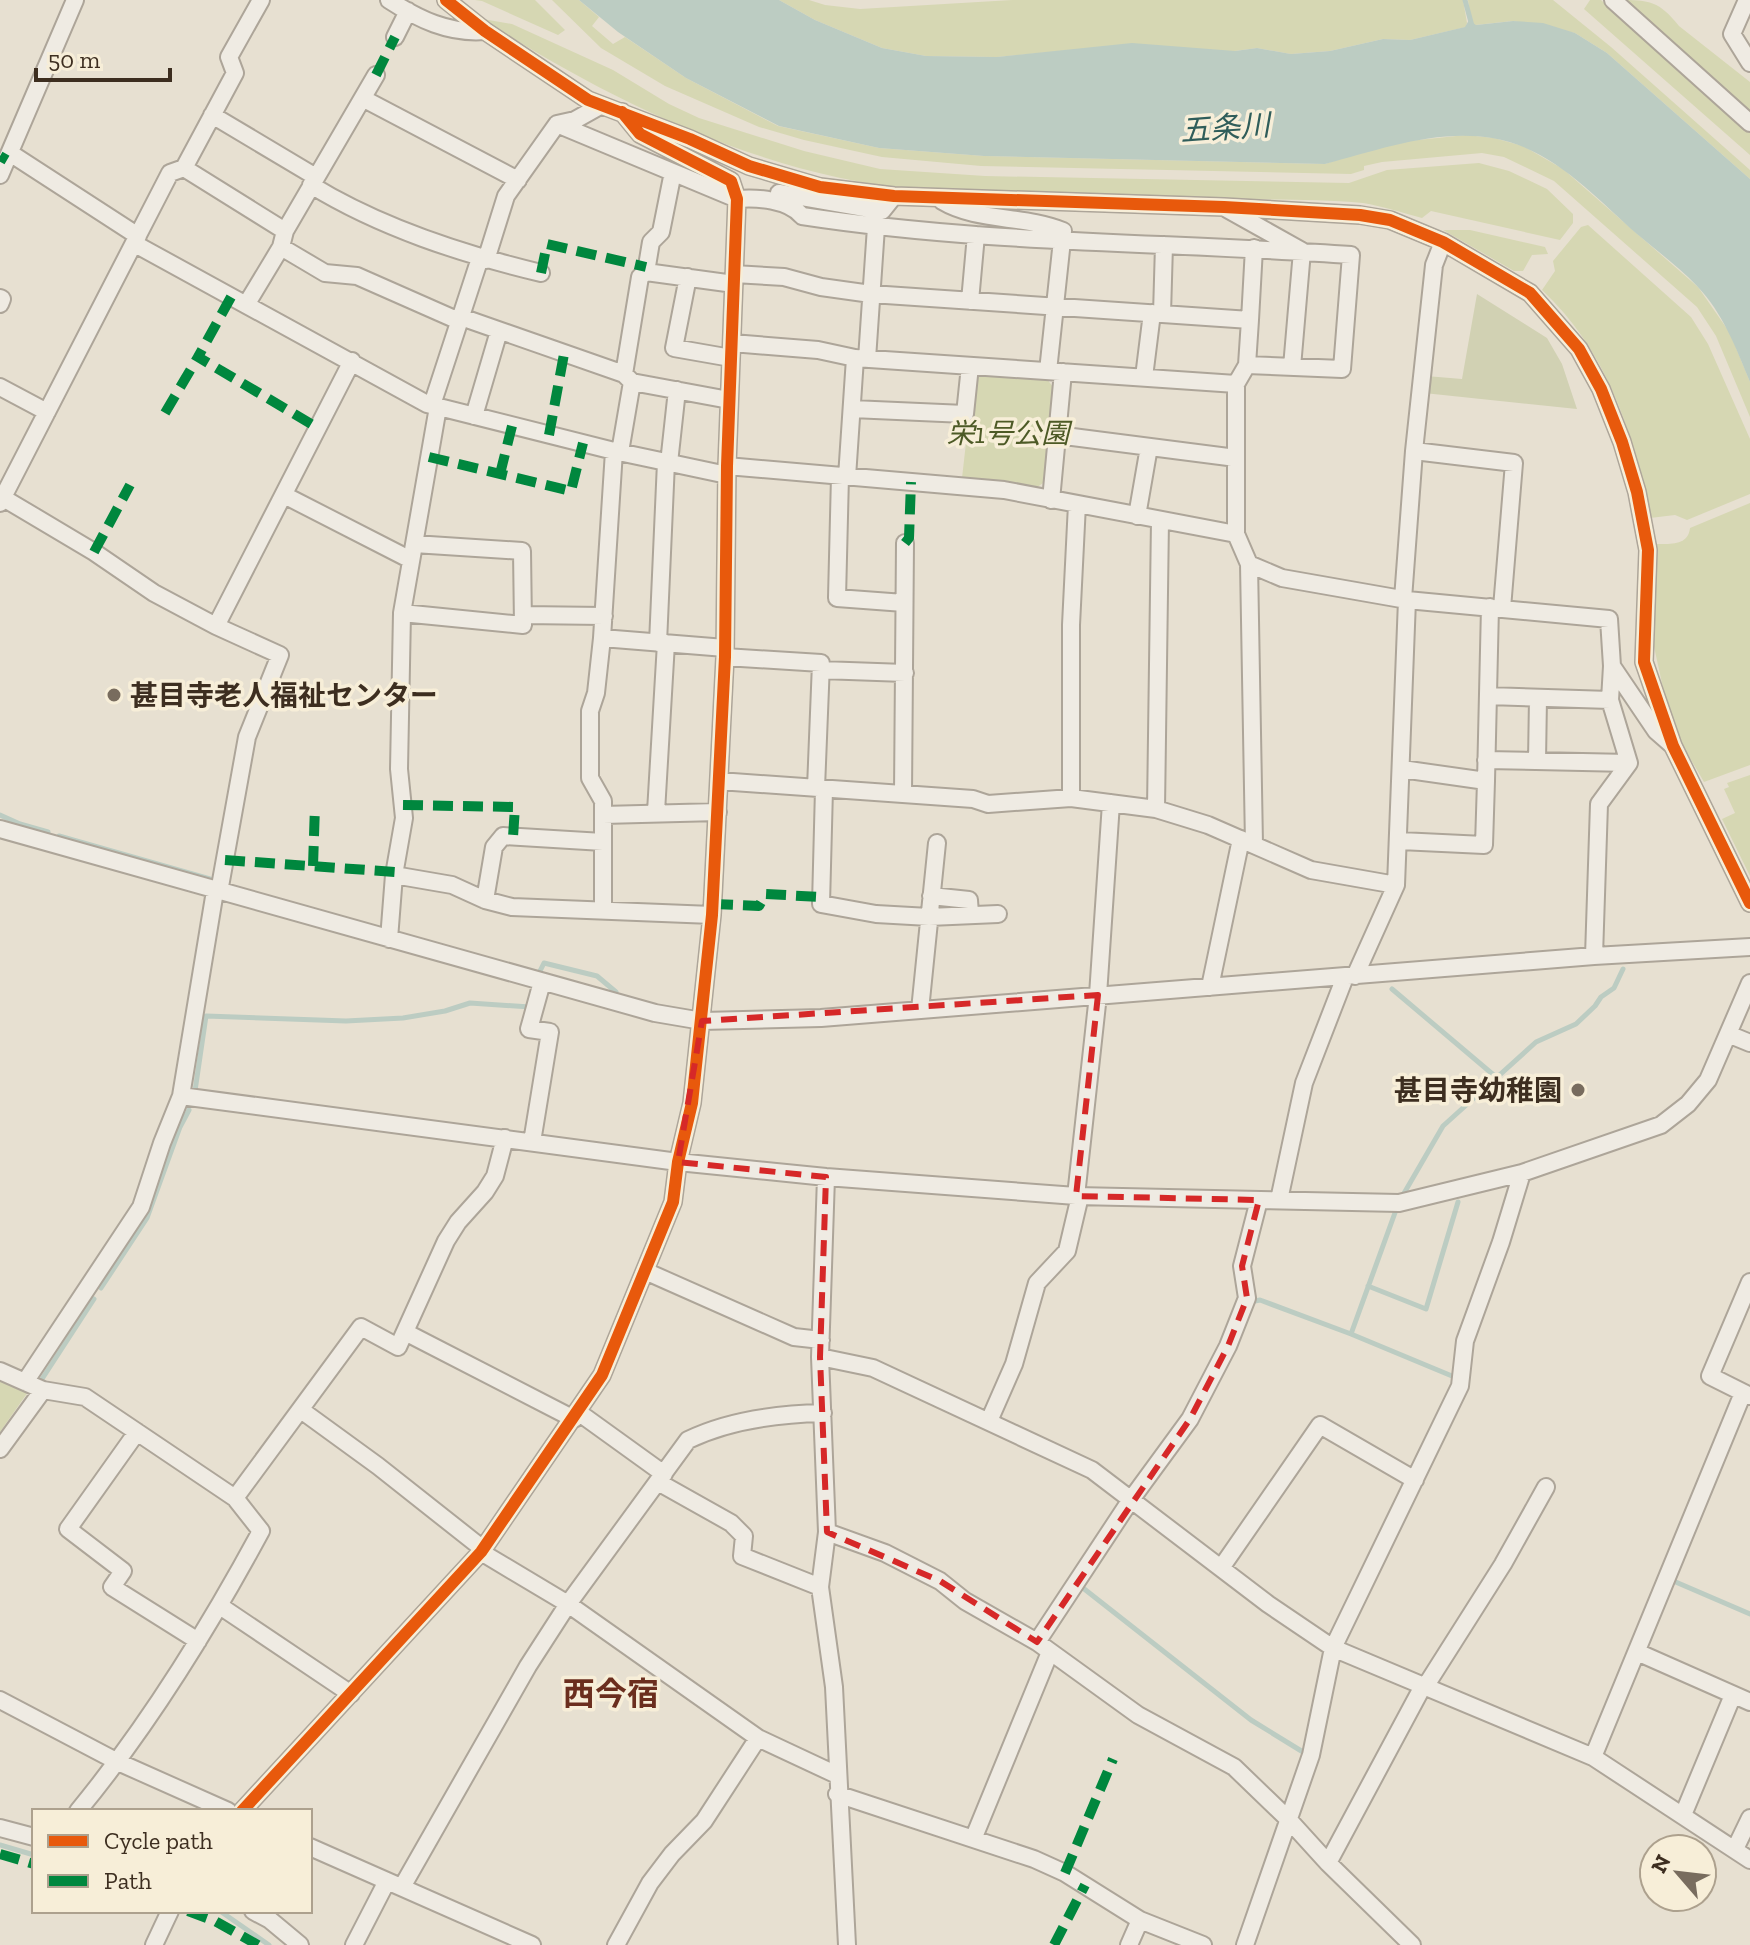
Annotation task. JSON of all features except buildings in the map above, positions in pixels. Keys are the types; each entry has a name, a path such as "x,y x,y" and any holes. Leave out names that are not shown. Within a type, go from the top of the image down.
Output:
{"street":[{"path":"0,175 75,0"},
{"path":"25,1382 141,1207 181,1096 247,737 280,655 154,593 94,552 1,499 170,173 184,168 235,73 229,57 261,0"},
{"path":"389,0 440,27 462,33 485,31"},
{"path":"446,0 485,31 600,106 622,112 749,166 820,187 894,196 1224,207 1360,215 1390,220 1443,242 1530,293 1579,349 1601,389 1622,442 1637,492 1648,550 1644,662 1673,746 1750,903"},
{"path":"1613,0 1750,123"},
{"path":"1747,0 1732,34 1750,63"},
{"path":"395,37 408,11"},
{"path":"246,305 376,75"},
{"path":"364,99 518,180"},
{"path":"389,939 394,875 404,818 399,769 402,613 435,406 460,319 506,196 557,124 575,120 600,106"},
{"path":"244,1809 482,1551 602,1375 673,1202 678,1162 692,1103 712,915 725,653 727,471 737,199 731,181 640,134 622,112"},
{"path":"212,115 314,181 349,209 483,259 541,273"},
{"path":"557,124 737,199 749,198 794,207 802,216 876,227 1063,242 1254,248 1351,255 1342,369 1247,365"},
{"path":"10,153 136,240 246,305 435,406 668,462 727,471 1004,490 1236,534"},
{"path":"184,168 325,273 357,276 460,319 628,378 729,400"},
{"path":"603,909 603,801 590,778 590,711 596,693 617,452 640,277 646,272 651,242 661,232 673,172"},
{"path":"737,199 751,189 882,211 894,196"},
{"path":"936,198 956,209 1048,225 1063,231 1056,307 1057,435 1051,500"},
{"path":"1224,207 1302,251"},
{"path":"876,227 871,294 844,477 837,598 904,603"},
{"path":"970,301 976,235"},
{"path":"1279,1200 1304,1083 1350,977 1396,885 1400,841 1405,599 1414,451 1434,265 1443,242"},
{"path":"1144,377 1157,314 1164,245"},
{"path":"1210,987 1247,841 1249,564 1236,534 1236,384 1247,365 1254,248"},
{"path":"1292,367 1302,251"},
{"path":"646,272 734,279 784,277 821,287 871,294 1250,320"},
{"path":"688,277 674,348 818,350 861,359 1236,384"},
{"path":"474,416 499,331"},
{"path":"216,626 352,361"},
{"path":"852,409 965,414 970,366"},
{"path":"0,387 47,412"},
{"path":"656,812 668,462 677,390"},
{"path":"1057,435 1236,458"},
{"path":"1137,516 1149,447"},
{"path":"1400,841 1484,845 1488,696 1514,463 1414,451"},
{"path":"284,495 413,552 522,551 523,625 402,613"},
{"path":"1071,798 1071,625 1077,504"},
{"path":"1156,809 1160,520"},
{"path":"903,794 905,543"},
{"path":"1249,564 1282,578 1405,599 1609,619 1612,666 1610,700 1629,763"},
{"path":"523,615 604,616"},
{"path":"602,638 821,663 821,904 876,914 929,917 998,914"},
{"path":"1612,666 1656,731 1673,746"},
{"path":"821,670 905,673"},
{"path":"1488,696 1610,700"},
{"path":"1537,761 1538,698"},
{"path":"1486,760 1629,763"},
{"path":"1594,956 1599,804 1629,763"},
{"path":"1402,769 1486,781"},
{"path":"719,781 973,799 988,804 1071,798 1156,809 1208,825 1311,870 1396,885"},
{"path":"989,1421 1014,1364 1037,1283 1067,1251 1078,1196 1098,995 1111,803"},
{"path":"603,815 718,812"},
{"path":"0,829 655,1013 702,1021 821,1018 1594,956 1750,947"},
{"path":"485,900 494,847 503,836 603,842"},
{"path":"920,1010 937,843"},
{"path":"394,875 452,885 485,900 512,907 712,915"},
{"path":"931,896 969,900 970,914"},
{"path":"532,1142 550,1032 529,1029 542,982"},
{"path":"181,1096 678,1162 826,1177 1078,1196 1399,1203 1522,1173 1661,1125 1688,1104 1708,1080 1750,983"},
{"path":"1728,1034 1750,1043"},
{"path":"235,1498 361,1327 398,1347 446,1241 495,1176 505,1138"},
{"path":"1245,1945 1311,1755 1333,1648 1460,1386 1465,1341 1522,1173"},
{"path":"826,1177 820,1357 827,1532 820,1587 834,1687 847,1945"},
{"path":"974,1837 1043,1647 1130,1501 1190,1419 1228,1346 1247,1298 1242,1266 1259,1200"},
{"path":"645,1271 794,1337 821,1340"},
{"path":"1593,1757 1746,1395 1710,1376 1750,1282"},
{"path":"405,1332 576,1416 661,1478 731,1523 744,1536 742,1556 820,1587"},
{"path":"820,1357 873,1368 1092,1470 1333,1648 1593,1757 1750,1860"},
{"path":"0,1371 43,1390 85,1397 235,1498 261,1531 198,1641 118,1762 80,1809"},
{"path":"0,1449 43,1390"},
{"path":"301,1410 378,1466 482,1551 568,1604 758,1738 837,1775"},
{"path":"354,1945 568,1604 688,1440 701,1433 778,1414 823,1413"},
{"path":"1221,1568 1320,1425 1415,1480"},
{"path":"137,1432 68,1529 123,1571 112,1587 198,1641"},
{"path":"1328,1863 1424,1687 1503,1564 1546,1487"},
{"path":"827,1532 885,1553 940,1581 965,1601 1043,1647 1138,1715 1234,1767 1412,1945"},
{"path":"220,1606 351,1694"},
{"path":"1637,1652 1750,1702"},
{"path":"1683,1815 1733,1695"},
{"path":"0,1700 118,1762 224,1809"},
{"path":"616,1945 650,1883 672,1854 704,1821 758,1738"},
{"path":"837,1794 1034,1859 1065,1873 1140,1920 1203,1945"},
{"path":"1735,1849 1750,1818"},
{"path":"0,1828 32,1836"},
{"path":"312,1848 532,1945"},
{"path":"154,1945 169,1913"},
{"path":"257,1913 300,1945"},
{"path":"1129,1945 1140,1920"}],"highlighted area":[{"path":"1098,995 1076,1196 1259,1200 1242,1266 1247,1298 1228,1346 1190,1419 1037,1642 940,1581 827,1532 820,1357 826,1177 678,1162 702,1021"}],"green space":[{"path":"475,0 535,0 565,30 558,35"},
{"path":"552,0 579,0 599,17 592,26 613,44 625,37 686,78 778,126 879,148 984,156 1325,164 1373,148 1466,135 1523,146 1563,169 1698,287 1730,333 1750,382 1750,417 1716,336 1697,307 1554,181 1504,157 1482,153 1382,162 1364,166 1364,170 1351,174 981,166 882,157 759,127 665,86 601,48"},
{"path":"779,0 809,0 860,9 1012,0 1463,0 1467,23 1466,27 1410,40 1383,39 1330,51 1291,54 1257,48 1235,51 1062,51 997,57 926,56 882,48 815,20"},
{"path":"1468,0 1553,0 1750,170 1750,179 1607,53 1575,33 1513,21 1475,25 1471,22"},
{"path":"1590,0 1601,0 1750,133 1750,155 1584,9"},
{"path":"1619,0 1646,2 1666,11 1679,26 1750,82 1750,115"},
{"path":"483,19 512,24 613,70 699,118 804,151 880,169 985,176 1349,183 1387,170 1479,163 1509,171 1547,189 1573,214 1573,223 1560,240 1431,211 1422,218 1363,203 968,193 858,181 801,168 689,130 582,78"},
{"path":"1588,225 1691,317 1708,344 1750,439 1750,494 1687,520 1675,515 1650,518 1626,424 1601,367 1565,314 1542,290 1555,271 1553,261 1581,227"},
{"path":"1443,230 1470,230 1545,247 1548,254 1532,255 1523,271 1514,271"},
{"path":"1477,294 1547,338 1562,364 1577,409 1424,393 1426,376 1462,379"},
{"name":"栄1号公園","path":"980,375 1047,379 1053,387 1043,483 1036,488 962,478 973,381"},
{"path":"1750,503 1750,765 1704,782 1680,741 1665,697 1653,642 1657,569 1655,544 1682,541 1690,528"},
{"path":"1750,775 1750,876 1722,819 1735,813 1724,789 1729,787 1727,783"},
{"path":"0,1380 28,1392 0,1432"}],"water":[{"name":"五条川","path":"579,0 779,0 815,20 882,48 926,56 997,57 1132,43 1235,51 1257,48 1291,54 1330,51 1383,39 1410,40 1465,27 1469,20 1476,25 1513,21 1543,23 1575,33 1607,53 1750,179 1750,382 1722,319 1690,279 1571,176 1534,152 1513,143 1492,138 1449,136 1387,147 1325,164 984,156 879,148 779,126 686,78 618,32"}],"waterway":[{"path":"1465,0 1472,26"},
{"path":"0,815 48,832"},
{"path":"59,836 210,879"},
{"path":"539,973 544,963 597,976 616,992"},
{"path":"1403,1195 1443,1126 1536,1042 1576,1024 1601,997 1614,988 1623,969"},
{"path":"1392,989 1496,1077"},
{"path":"195,1091 206,1016 346,1021 403,1018 470,1003 530,1005"},
{"path":"101,1288 147,1218 189,1110"},
{"path":"1368,1286 1426,1309 1458,1202"},
{"path":"1396,1210 1351,1334 1452,1376"},
{"path":"42,1379 94,1299"},
{"path":"1255,1301 1260,1300 1351,1334"},
{"path":"1671,1580 1750,1614"},
{"path":"1083,1588 1251,1720 1303,1752"},
{"path":"0,1845 32,1854"},
{"path":"223,1913 269,1945"}],"marked path":[{"path":"376,75 395,37"},
{"path":"0,156 7,160"},
{"path":"541,273 547,244 646,267"},
{"path":"231,297 198,357 318,428"},
{"path":"549,435 564,354"},
{"path":"165,413 198,357"},
{"path":"500,474 512,426"},
{"path":"429,457 571,491 583,443"},
{"path":"905,543 909,538 911,482"},
{"path":"94,552 130,485"},
{"path":"403,805 515,807 513,837"},
{"path":"313,866 315,806"},
{"path":"225,860 395,872"},
{"path":"713,904 759,906 766,894 821,897"},
{"path":"1065,1873 1113,1759"},
{"path":"0,1854 32,1863"},
{"path":"1054,1945 1085,1885"},
{"path":"193,1913 215,1921 258,1945"}],"cycle path":[{"path":"446,0 485,31 588,100 690,139 749,166 820,187 894,196 1224,207 1360,215 1390,220 1443,242 1530,293 1579,349 1601,389 1622,442 1637,492 1648,550 1644,662 1673,746 1750,903"},
{"path":"244,1809 481,1552 602,1375 673,1202 678,1162 692,1103 712,915 725,657 727,466 737,199 731,181 640,134 622,112"}],"place":[{"name":"甚目寺老人福祉センター","path":"114,695"},
{"name":"甚目寺幼稚園","path":"1578,1090"}],"district":[{"name":"西今宿","path":"611,1694"}]}
